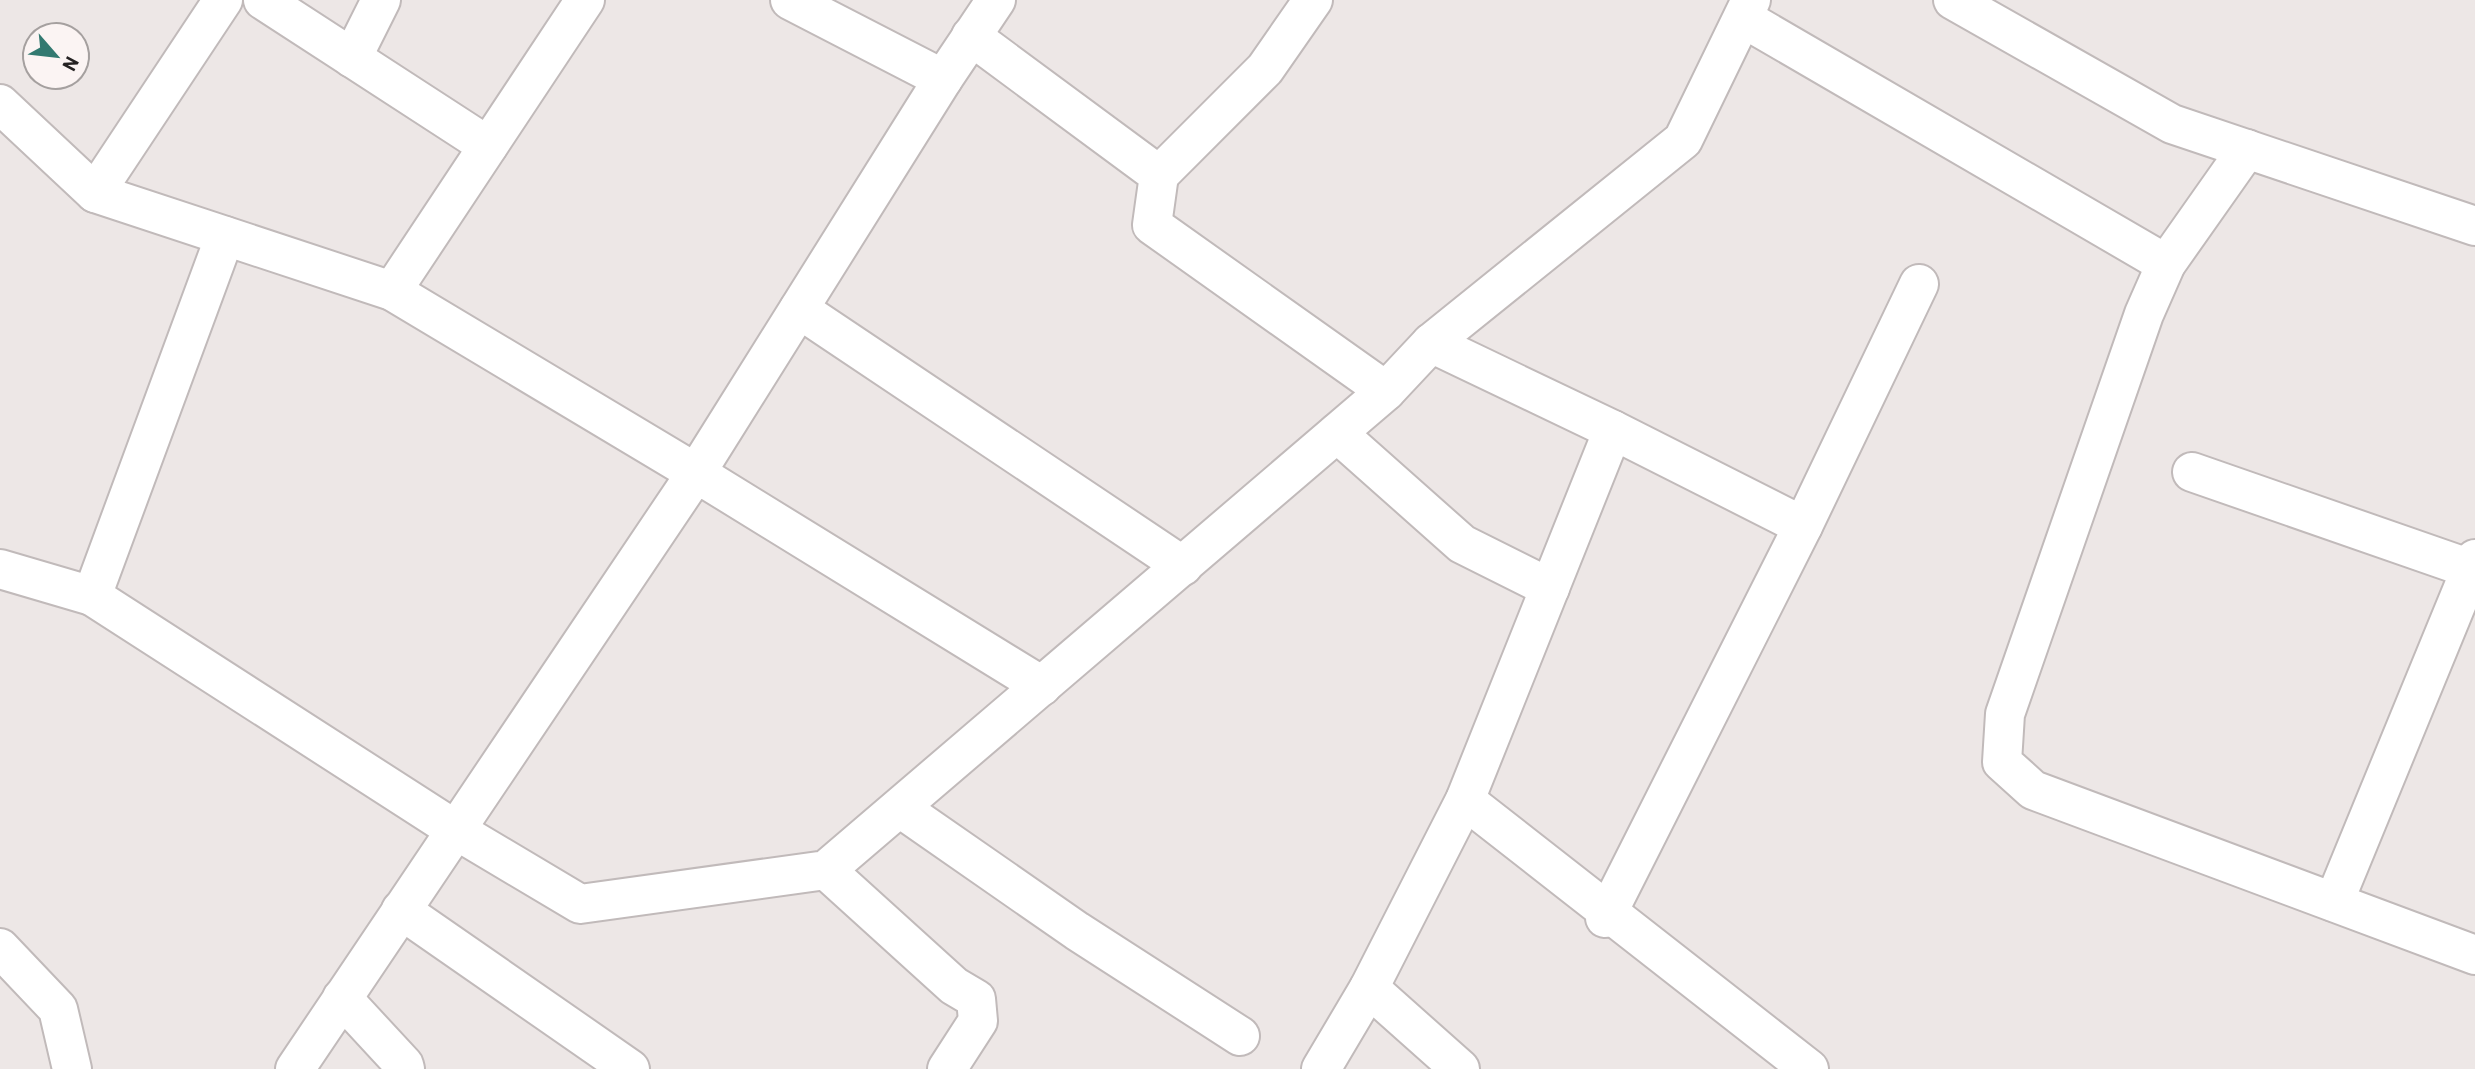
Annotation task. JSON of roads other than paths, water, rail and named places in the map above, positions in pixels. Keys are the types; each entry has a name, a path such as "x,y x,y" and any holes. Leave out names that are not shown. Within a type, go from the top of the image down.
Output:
{"street":[{"path":"95,193 223,0"},
{"path":"262,0 488,146"},
{"path":"352,58 381,0"},
{"path":"392,291 585,0"},
{"path":"790,0 943,79"},
{"path":"295,1069 696,472 943,79 996,0"},
{"path":"1313,0 1265,69 1159,174 1152,225 1385,391"},
{"path":"1953,0 2172,124 2475,226"},
{"path":"0,569 92,596 454,829 580,904 826,870 1337,433 1385,391 1431,343 1683,140 1747,9 2166,264"},
{"path":"971,36 1159,174"},
{"path":"0,103 95,193 392,291 696,472 1042,686"},
{"path":"2247,149 2166,264 2144,314 2005,714 2002,762 2033,790 2475,955"},
{"path":"92,596 225,236"},
{"path":"1607,915 1803,526 1919,285"},
{"path":"799,309 1183,566"},
{"path":"1431,343 1613,430 1803,526"},
{"path":"1321,1069 1369,988 1465,800 1613,430"},
{"path":"1337,433 1462,544 1550,588"},
{"path":"2192,472 2473,564 2334,902"},
{"path":"1465,800 1607,915 1809,1069"},
{"path":"900,808 1077,931 1240,1036"},
{"path":"826,870 954,986 976,999 978,1021 947,1069"},
{"path":"401,910 630,1069"},
{"path":"0,948 58,1009 72,1069"},
{"path":"1369,988 1460,1069"},
{"path":"342,998 405,1069"}]}
